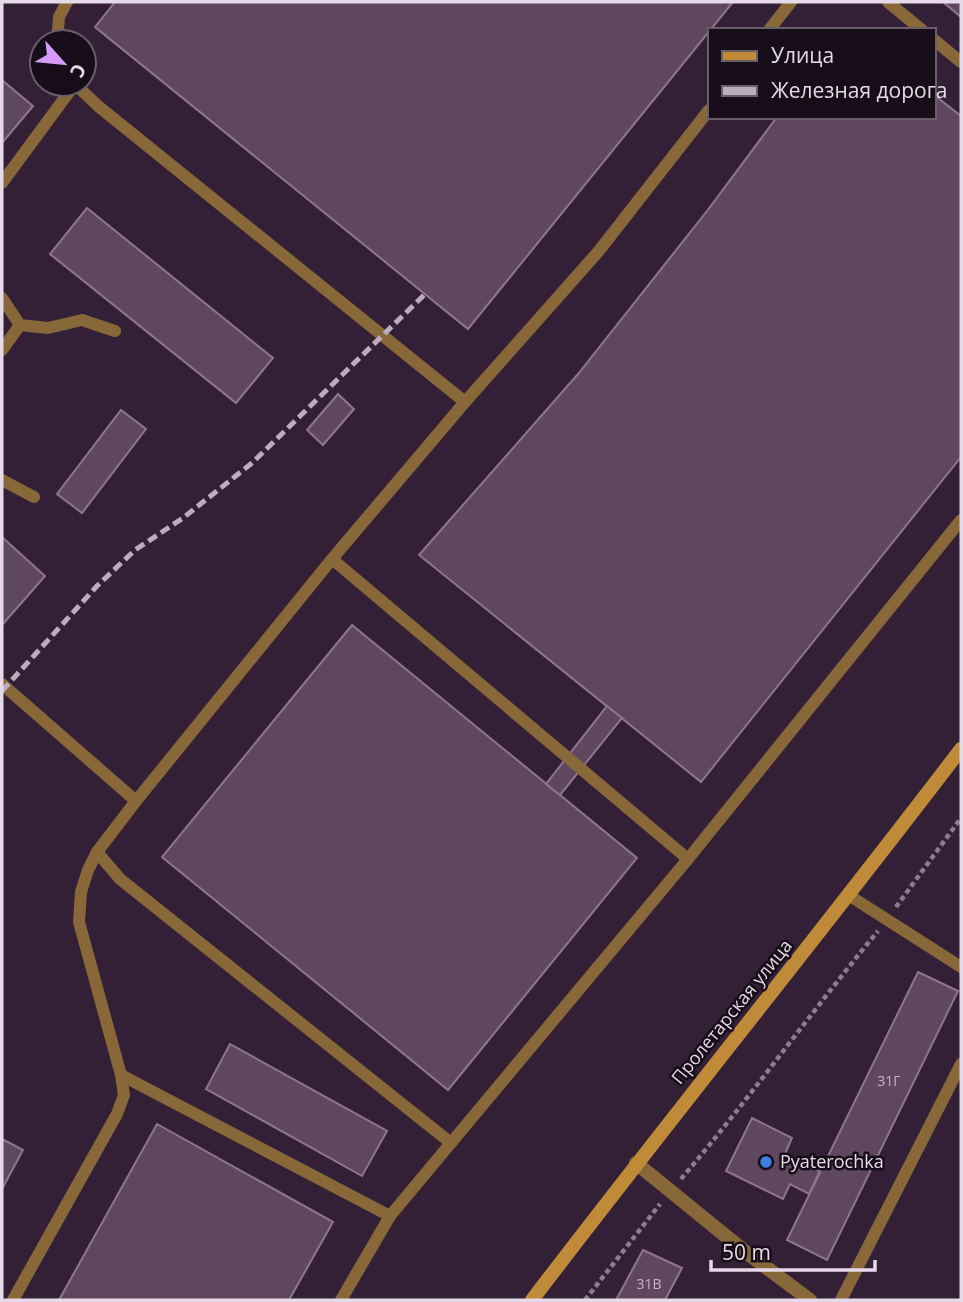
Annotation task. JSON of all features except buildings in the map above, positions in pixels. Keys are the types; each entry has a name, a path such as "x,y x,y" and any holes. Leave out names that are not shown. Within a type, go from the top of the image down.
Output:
{"main road":[{"name":"Пролетарская улица","path":"532,1300 636,1163 850,896 961,749"}],"street":[{"path":"636,1163 743,1250 810,1300"}],"lane":[{"path":"58,28 59,16 67,2"},
{"path":"771,28 791,2"},
{"path":"888,2 920,28"},
{"path":"935,41 961,62"},
{"path":"2,183 65,98"},
{"path":"90,98 465,402"},
{"path":"13,1300 117,1114 124,1095 121,1075 79,922 81,892 97,852 332,559 465,402 598,253 708,111"},
{"path":"2,298 20,325"},
{"path":"20,325 48,328 82,320 115,331"},
{"path":"2,350 20,325"},
{"path":"2,480 34,498"},
{"path":"341,1300 390,1216 688,859 961,520"},
{"path":"332,559 688,859"},
{"path":"2,684 136,801"},
{"path":"97,852 120,879 451,1143"},
{"path":"850,896 961,967"},
{"path":"841,1300 961,1064"},
{"path":"121,1075 390,1216"}],"path":[{"path":"585,1300 887,920 961,818"}],"railway":[{"path":"2,691 97,586 135,550 183,518 252,463 425,294"}],"place":[{"name":"Pyaterochka","path":"766,1162"}]}
